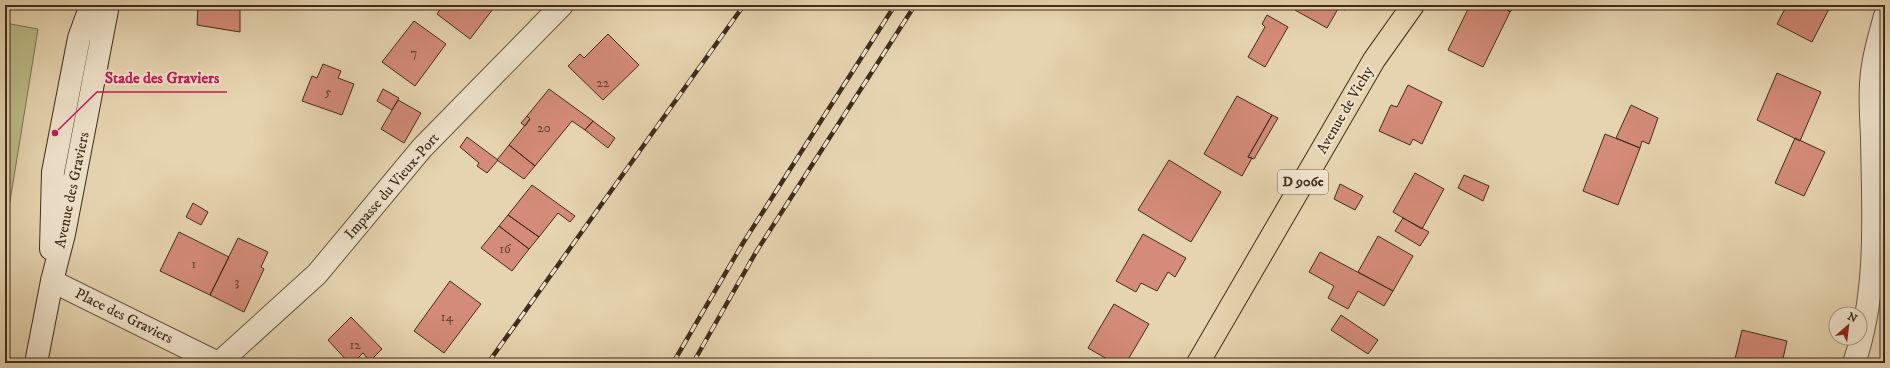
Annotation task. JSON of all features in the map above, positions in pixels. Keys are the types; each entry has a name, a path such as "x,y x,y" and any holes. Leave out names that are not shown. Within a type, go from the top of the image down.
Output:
{"main road":[{"name":"Avenue de Vichy","path":"1198,363 1374,60 1413,5"}],"street":[{"name":"Avenue des Graviers","path":"52,281 51,232 53,172 79,38 91,5"},
{"name":"Avenue des Graviers","path":"36,363 52,281 64,234 108,5"},
{"name":"Impasse du Vieux-Port","path":"218,363 317,274 422,148 562,5"},
{"path":"1854,363 1859,348 1869,299 1874,244 1870,84 1878,41 1885,16"},
{"name":"Place des Graviers","path":"52,281 218,363"}],"green space":[{"path":"5,23 38,29 5,232"}],"building":[{"path":"198,5 240,5 240,32 197,25"},
{"path":"443,5 496,5 470,39 437,14"},
{"path":"1298,5 1348,5 1345,10 1339,7 1327,28 1295,10"},
{"path":"1470,5 1502,5 1510,12 1483,67 1448,50"},
{"path":"1502,5 1516,5 1510,12"},
{"path":"1787,5 1831,5 1812,42 1777,24"},
{"path":"1267,15 1288,27 1265,67 1248,57 1265,27 1262,24"},
{"path":"414,21 446,44 415,86 382,62"},
{"path":"608,34 639,65 603,100 568,66 580,54 584,58"},
{"path":"323,64 341,71 338,78 354,84 342,115 302,101 312,76 317,78"},
{"path":"1777,73 1821,92 1800,141 1757,120"},
{"path":"1408,85 1442,102 1422,144 1413,139 1410,145 1379,131 1391,105 1397,107"},
{"path":"383,89 399,98 392,110 377,101"},
{"path":"549,89 593,121 585,130 572,121 535,166 509,145 530,119 527,116"},
{"path":"1237,96 1272,115 1248,157 1252,158 1242,176 1204,154"},
{"path":"398,100 421,113 404,143 381,129"},
{"path":"1631,105 1658,118 1649,144 1642,141 1640,148 1616,138"},
{"path":"1272,115 1278,118 1254,159 1248,157"},
{"path":"527,116 530,119 525,126 521,123"},
{"path":"593,121 615,138 608,148 585,130"},
{"path":"1605,134 1640,148 1618,205 1583,191"},
{"path":"467,137 498,160 487,173 477,166 479,163 460,147"},
{"path":"1795,138 1825,152 1804,196 1775,183"},
{"path":"509,145 535,166 524,179 497,160"},
{"path":"1169,160 1221,192 1191,242 1138,210"},
{"path":"1415,173 1444,189 1422,229 1393,212"},
{"path":"1464,175 1489,186 1483,201 1458,188"},
{"path":"1340,184 1363,196 1355,210 1334,199"},
{"path":"532,185 575,216 570,222 558,213 539,237 508,215"},
{"path":"193,203 208,212 201,225 186,217"},
{"path":"508,215 539,237 529,249 499,226"},
{"path":"1403,218 1429,232 1420,246 1395,231"},
{"path":"499,226 529,249 512,271 481,248"},
{"path":"179,232 229,257 210,295 160,271"},
{"path":"1143,234 1186,258 1175,277 1168,272 1157,291 1141,283 1136,292 1116,281"},
{"path":"1378,236 1413,256 1393,291 1358,272"},
{"path":"238,238 268,252 261,267 264,269 244,312 210,295"},
{"path":"1320,252 1393,291 1384,306 1358,291 1348,309 1328,298 1334,286 1309,272"},
{"path":"450,281 481,304 444,353 414,331"},
{"path":"1114,304 1149,324 1126,363 1114,363 1088,348"},
{"path":"1341,315 1378,340 1368,354 1331,330"},
{"path":"351,317 382,349 370,361 363,353 353,363 349,363 328,340"},
{"path":"1742,330 1787,341 1782,363 1734,363"}],"railway":[{"path":"488,363 744,5"},
{"path":"673,363 743,243 895,5"},
{"path":"693,363 756,252 915,5"}],"place":[{"name":"Stade des Graviers","path":"55,133"}]}
